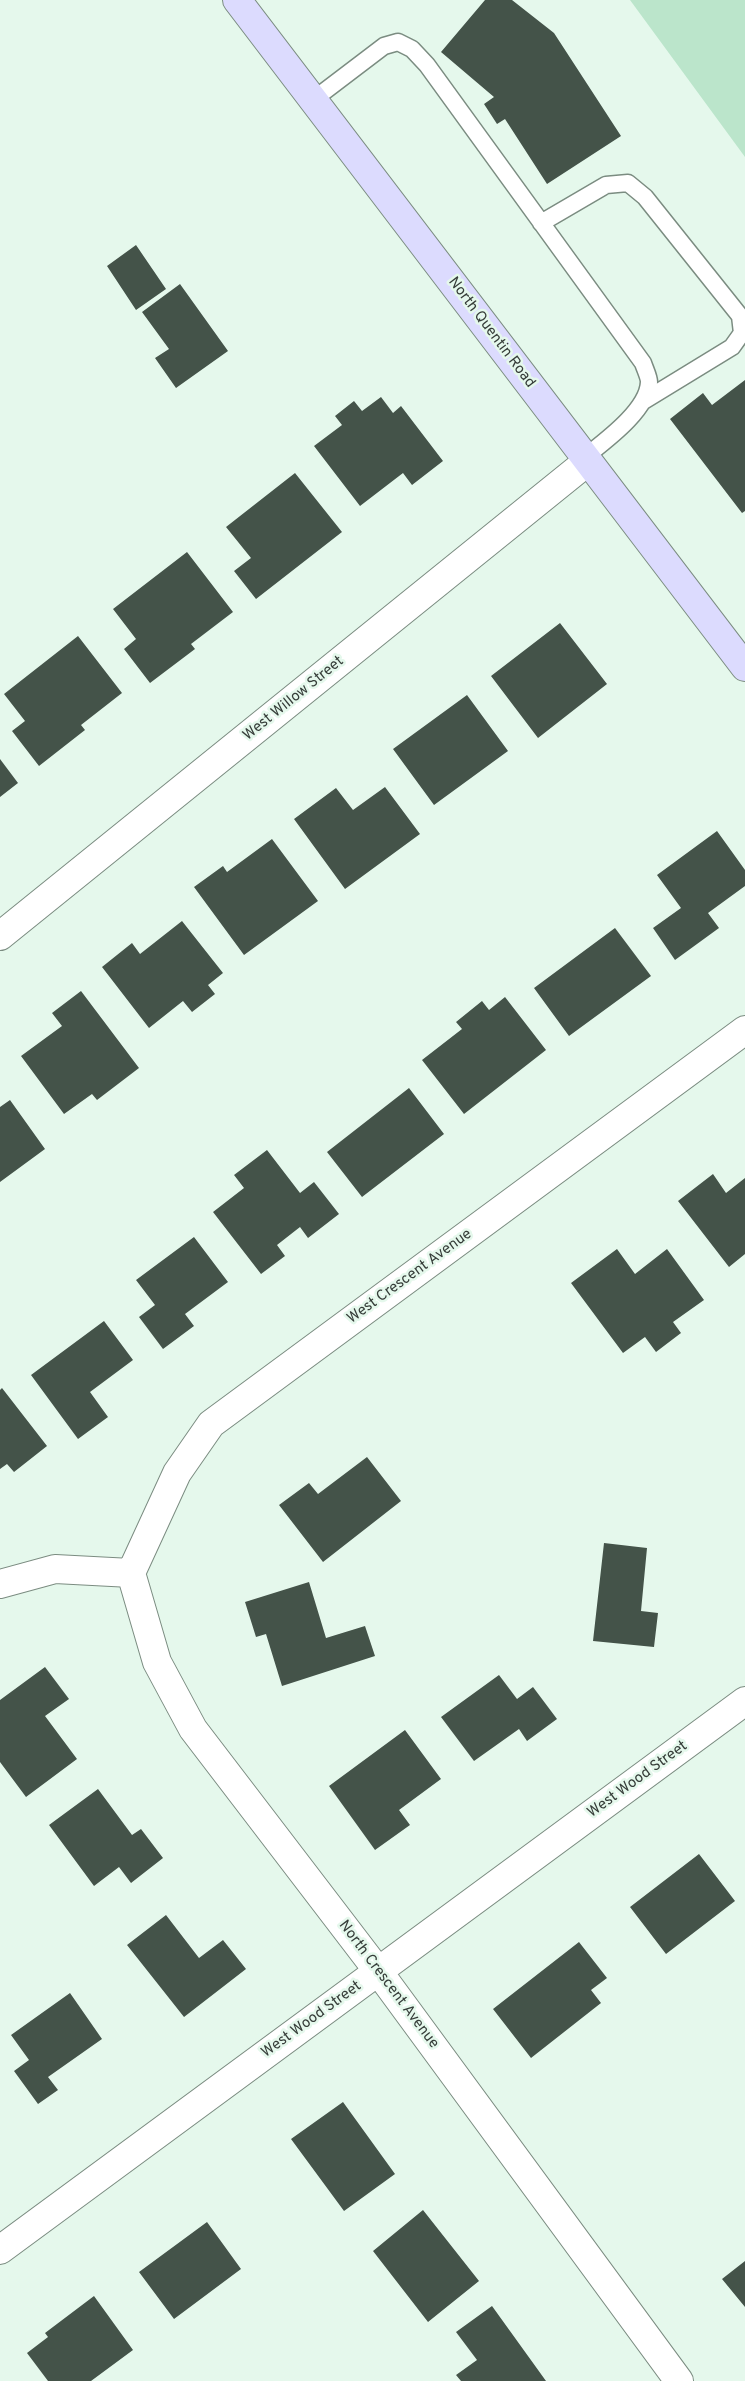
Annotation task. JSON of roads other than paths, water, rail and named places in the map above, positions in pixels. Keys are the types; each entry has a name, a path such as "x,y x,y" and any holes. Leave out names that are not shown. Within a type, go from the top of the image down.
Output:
{"main road":[{"name":"North Quentin Road","path":"237,0 745,667"}],"street":[{"name":"West Willow Street","path":"0,936 587,459"},
{"name":"West Crescent Avenue","path":"131,1572 177,1473 211,1424 745,1030"},
{"path":"0,1584 55,1569 131,1572"},
{"name":"North Crescent Avenue","path":"131,1572 157,1662 193,1729 378,1971 679,2381"},
{"name":"West Wood Street","path":"0,2250 745,1701"}],"lane":[{"path":"313,100 384,46 398,42 412,49 427,65 643,363 649,382 642,402 626,424 587,459"},
{"path":"541,223 606,185 628,183 645,197 740,316 742,333 732,347 642,402"}]}
